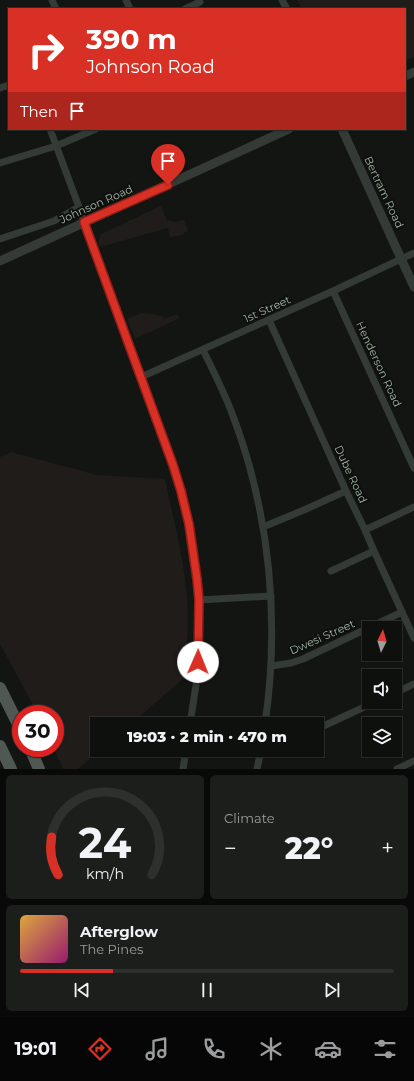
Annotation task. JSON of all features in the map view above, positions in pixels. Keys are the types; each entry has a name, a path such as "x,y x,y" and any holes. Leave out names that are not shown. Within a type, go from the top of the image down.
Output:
{"main road":[{"path":"0,688 12,712"},
{"path":"0,746 11,769"},
{"path":"34,757 40,769"}],"street":[{"path":"189,8 201,4"},
{"path":"50,130 80,207 84,222 173,465 181,491 191,535 199,600 198,662 191,717"},
{"path":"0,164 56,146 94,130"},
{"name":"Johnson Road","path":"0,261 287,130"},
{"name":"Bertram Road","path":"342,130 414,287"},
{"path":"0,240 54,221 80,207"},
{"name":"1st Street","path":"141,377 414,253"},
{"name":"Henderson Road","path":"333,291 414,468"},
{"name":"Dube Road","path":"269,320 414,638"},
{"path":"203,350 222,390 240,436 254,484 263,527 268,561 272,615 271,666 266,717"},
{"path":"263,527 346,491"},
{"path":"365,530 414,507"},
{"path":"331,571 374,551"},
{"path":"199,600 271,596"},
{"name":"Dwesi Street","path":"271,666 303,659 402,612"},
{"path":"402,690 414,684"},
{"path":"324,726 362,708"},
{"path":"183,769 185,757"},
{"path":"257,769 260,757"},
{"path":"398,769 414,761"}],"shaded area":[{"path":"297,0 414,0 414,57 406,61 406,8 301,8"},
{"path":"161,206 167,220 175,222 184,220 188,230 182,235 170,237 168,228 100,247 98,242 101,234"},
{"path":"141,313 162,316 165,319 177,314 180,318 135,339 127,319"},
{"path":"11,452 97,475 165,479 186,583 188,608 184,678 139,717 90,717 90,757 92,757 78,769 63,769 58,757 64,757 64,705 33,705 0,644 0,457"}],"route":[{"path":"168,185 84,222 173,465 184,502 191,535 199,600 198,662"}]}
